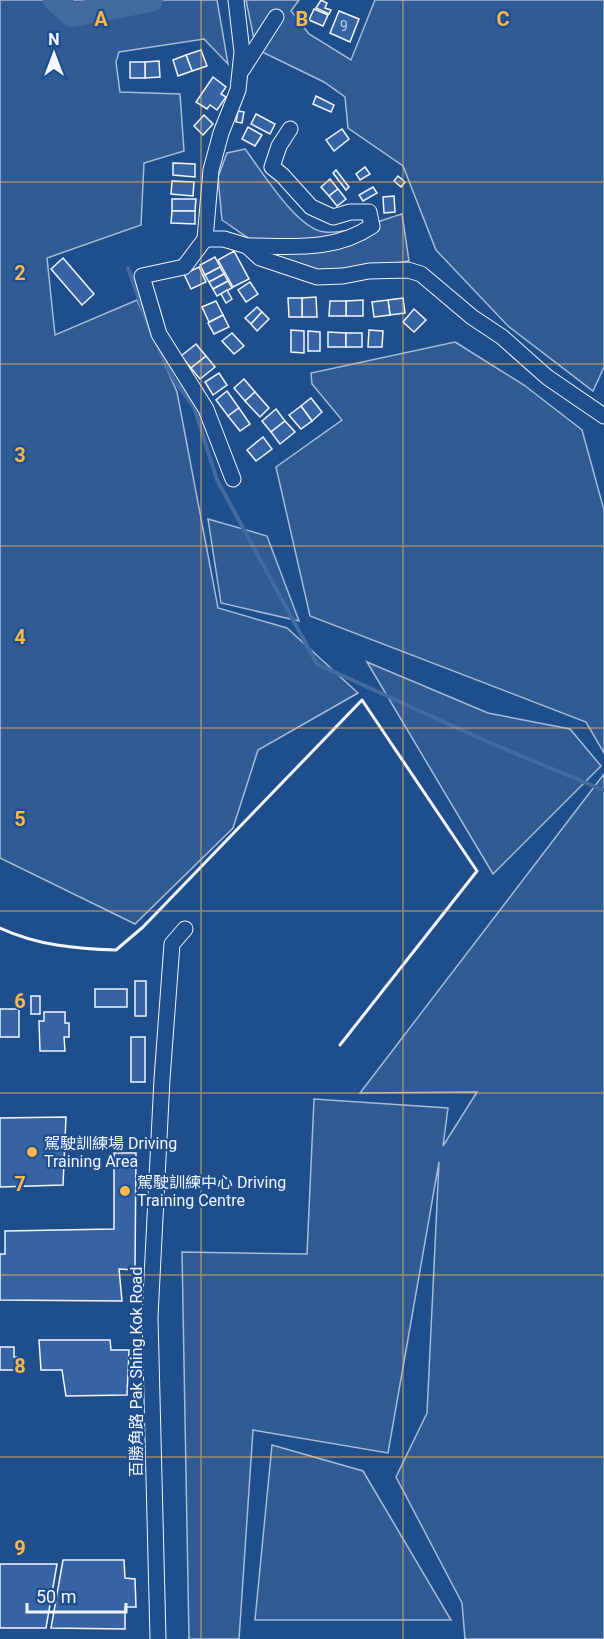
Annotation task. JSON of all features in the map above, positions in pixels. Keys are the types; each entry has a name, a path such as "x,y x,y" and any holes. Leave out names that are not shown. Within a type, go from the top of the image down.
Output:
{"street":[{"path":"233,479 206,409 159,334 142,276 184,267 205,239 211,170 221,133 238,90 242,52 236,0"},
{"path":"240,72 276,17"},
{"path":"205,239 224,239 247,246 321,247 350,239 372,226 369,212 350,212 333,218 312,207 272,167 279,146 290,129"},
{"path":"247,246 260,258 317,277 343,276 369,271 408,270 421,274 472,317 502,337 547,377 604,416"},
{"name":"百勝角路 Pak Shing Kok Road","path":"158,1639 150,1317 162,1079 172,944 185,929"}],"shaded area":[{"path":"0,0 217,0 228,64 204,39 119,52 116,62 120,92 180,94 184,151 144,163 141,225 47,258 55,335 137,300 177,392 218,608 287,628 358,693 258,750 233,828 135,924 0,858"},
{"path":"246,0 299,0 291,11 309,34 351,60 375,0 604,0 604,367 593,391 508,326 436,250 403,166 348,128 345,97 324,82 256,49"},
{"path":"245,149 292,211 314,229 325,232 344,231 402,214 409,261 347,270 311,270 289,263 242,234 222,220 218,177 227,153"},
{"path":"455,342 524,385 582,430 604,510 604,753 586,722 310,616 276,467 342,420 312,384 311,373"},
{"path":"208,519 267,536 299,621 221,603"},
{"path":"367,662 488,713 570,729 601,766 493,874"},
{"path":"604,774 604,1639 465,1639 462,1603 396,1477 427,1413 439,1162 388,1453 253,1430 239,1639 189,1639 182,1252 307,1254 314,1099 448,1108 443,1146 477,1092 360,1093"},
{"path":"272,1445 363,1471 451,1620 255,1620"}],"building":[{"path":"321,0 327,3 325,8 331,10 329,14 316,8"},
{"path":"314,9 328,15 323,26 309,20"},
{"path":"339,11 359,19 350,42 330,33"},
{"path":"201,50 207,66 192,71 186,55"},
{"path":"186,55 192,71 178,76 173,60"},
{"path":"159,61 160,77 145,78 145,62"},
{"path":"130,62 145,62 145,78 130,78"},
{"path":"213,77 226,87 221,94 226,97 217,110 210,105 207,109 196,102"},
{"path":"316,96 334,105 331,112 313,104"},
{"path":"238,111 244,112 242,123 236,122"},
{"path":"256,114 275,124 270,134 251,124"},
{"path":"204,115 213,124 203,135 194,126"},
{"path":"248,127 262,135 255,146 242,139"},
{"path":"342,129 349,139 334,151 326,140"},
{"path":"173,163 195,164 195,177 173,175"},
{"path":"365,167 370,174 360,180 356,174"},
{"path":"336,170 349,187 346,190 333,173"},
{"path":"398,176 405,182 401,187 394,181"},
{"path":"330,179 338,189 329,196 321,187"},
{"path":"172,181 194,182 193,196 171,194"},
{"path":"373,187 377,193 363,201 359,195"},
{"path":"338,189 346,199 337,206 329,196"},
{"path":"394,196 395,212 384,213 383,197"},
{"path":"172,199 196,199 195,211 172,211"},
{"path":"172,211 195,211 195,224 171,223"},
{"path":"234,251 249,279 233,287 218,260"},
{"path":"215,257 220,267 205,275 200,265"},
{"path":"63,258 94,294 82,305 51,269"},
{"path":"199,267 206,282 191,289 184,274"},
{"path":"220,267 224,274 209,282 205,275"},
{"path":"224,274 228,281 213,289 209,282"},
{"path":"228,281 232,288 217,296 213,289"},
{"path":"250,282 258,294 246,302 238,290"},
{"path":"227,290 232,299 226,303 221,294"},
{"path":"316,297 317,317 302,317 302,298"},
{"path":"288,298 302,298 302,317 289,317"},
{"path":"403,298 405,313 390,315 388,300"},
{"path":"363,300 363,316 346,316 346,301"},
{"path":"388,300 390,315 374,317 372,302"},
{"path":"216,301 223,315 209,322 202,307"},
{"path":"330,301 346,301 346,316 329,316"},
{"path":"257,307 262,312 251,324 245,318"},
{"path":"414,309 426,320 414,332 403,322"},
{"path":"262,312 269,319 257,331 251,324"},
{"path":"223,315 229,327 214,334 208,323"},
{"path":"291,330 304,331 304,353 291,352"},
{"path":"369,330 383,331 382,347 368,347"},
{"path":"308,331 320,332 320,351 308,351"},
{"path":"328,332 346,333 346,347 328,347"},
{"path":"232,333 244,346 234,354 222,341"},
{"path":"346,333 362,333 362,347 346,347"},
{"path":"196,344 206,356 191,368 181,356"},
{"path":"206,356 215,367 200,379 191,368"},
{"path":"219,373 227,385 213,395 205,382"},
{"path":"244,379 255,392 245,401 234,388"},
{"path":"227,391 239,408 228,416 216,400"},
{"path":"255,392 269,408 260,417 245,401"},
{"path":"311,398 322,412 312,421 301,406"},
{"path":"301,406 312,421 301,429 289,415"},
{"path":"239,408 250,424 240,431 228,416"},
{"path":"276,409 285,421 271,432 262,421"},
{"path":"285,421 295,432 280,444 271,432"},
{"path":"263,437 272,449 256,461 247,450"},
{"path":"135,981 146,981 146,1016 135,1016"},
{"path":"95,989 127,989 127,1007 95,1007"},
{"path":"31,996 40,996 40,1014 31,1014"},
{"path":"0,1009 19,1009 19,1037 0,1037"},
{"path":"44,1012 65,1012 65,1023 69,1023 69,1037 64,1037 65,1051 40,1051 39,1021 44,1021"},
{"path":"131,1037 145,1037 145,1082 131,1082"},
{"name":"駕駛訓練場 Driving Training Area","path":"66,1117 63,1185 0,1187 0,1118"},
{"name":"駕駛訓練中心 Driving Training Centre","path":"114,1153 136,1153 135,1270 119,1269 122,1301 0,1300 0,1254 5,1254 5,1231 114,1229"},
{"path":"39,1340 110,1340 111,1350 129,1350 127,1395 66,1396 62,1370 41,1370"},
{"path":"0,1347 14,1347 14,1357 18,1357 18,1370 0,1370"},
{"path":"63,1560 124,1560 125,1578 135,1579 136,1607 125,1607 125,1629 51,1628"},
{"path":"0,1564 57,1564 46,1628 0,1628"}],"waterway":[{"path":"55,0 72,15 151,0"},
{"path":"128,268 150,330"},
{"path":"157,345 174,380 194,407 217,480 317,664 488,742 603,790"}],"wall":[{"path":"0,928 57,945 116,950 143,927 362,700 477,871 340,1045"}],"place":[{"name":"駕駛訓練場 Driving Training Area","path":"32,1152"},
{"name":"駕駛訓練中心 Driving Training Centre","path":"125,1191"}]}
